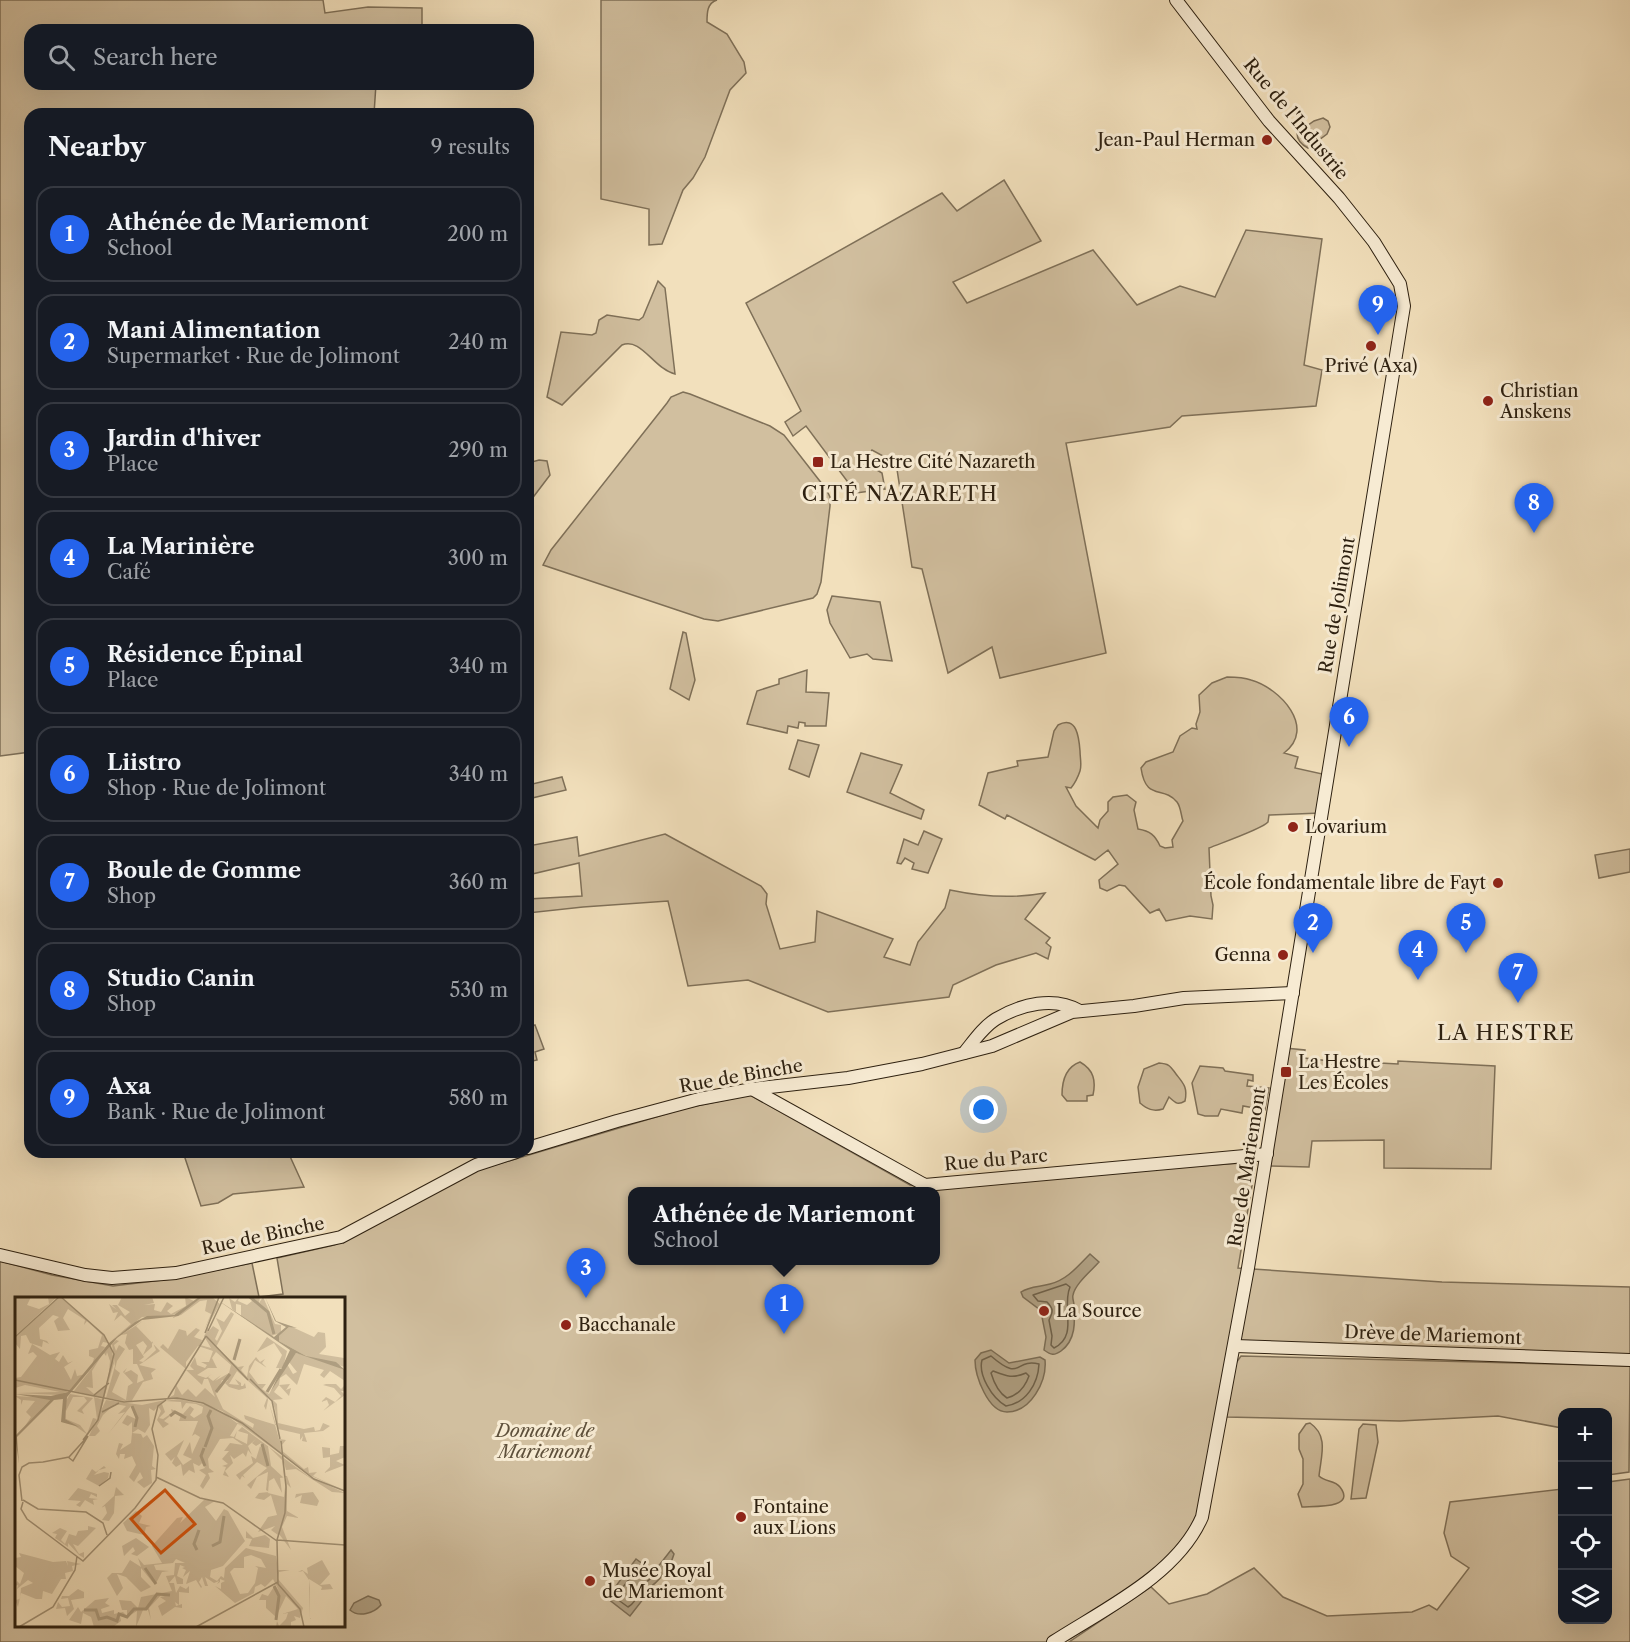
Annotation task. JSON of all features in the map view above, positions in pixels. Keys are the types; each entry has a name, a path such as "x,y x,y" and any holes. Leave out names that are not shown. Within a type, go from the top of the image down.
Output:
{"street":[{"name":"Rue de l'Industrie","path":"1176,0 1269,121 1368,234 1386,262"},
{"name":"Rue de Jolimont","path":"1293,993 1404,306 1400,284 1386,262"},
{"name":"Rue de Binche","path":"534,1146 683,1103 752,1089 848,1078 922,1064 992,1046 1072,1012 1184,998 1293,993"},
{"name":"Rue de Mariemont","path":"1053,1642 1130,1593 1176,1558 1193,1536 1202,1517 1235,1346 1293,993"},
{"name":"Rue de Binche","path":"964,1053 995,1019 1013,1012 1047,1002 1070,1005 1080,1011"},
{"name":"Rue du Parc","path":"752,1089 925,1185 1267,1155"},
{"name":"Rue de Binche","path":"0,1255 85,1275 112,1278 176,1273 341,1237 476,1165 498,1158"},
{"name":"Drève de Mariemont","path":"1235,1346 1630,1360"}],"green space":[{"path":"0,0 323,0 325,13 368,7 422,8 422,24 24,24 24,90 376,90 374,108 24,108 24,753 0,756"},
{"path":"601,0 717,0 709,6 707,22 727,34 744,62 746,73 730,90 705,157 683,190 662,244 649,245 649,209 601,199"},
{"path":"1323,118 1328,121 1330,127 1327,134 1308,148 1300,142 1297,133 1314,121"},
{"path":"1004,180 1041,241 953,282 967,303 1093,250 1137,305 1180,286 1215,297 1246,230 1322,239 1304,365 1322,370 1316,406 1182,416 1170,427 1066,443 1106,653 1000,678 992,647 948,673 922,569 912,567 896,463 872,450 865,463 882,473 885,489 856,493 806,426 793,436 785,422 801,411 746,303 942,193 957,211"},
{"path":"658,281 665,288 675,374 667,371 635,345 622,345 562,405 547,397 561,332 592,335 596,333 599,320 607,315 639,320 643,317"},
{"path":"683,392 770,426 784,435 826,489 830,497 830,506 821,582 813,598 718,621 704,619 543,565 551,550 671,397"},
{"path":"534,461 547,461 550,475 534,496"},
{"path":"832,596 880,602 892,661 873,659 867,654 850,658 830,623 827,610"},
{"path":"683,632 686,633 695,680 689,700 670,689"},
{"path":"807,670 806,692 829,693 826,726 805,726 805,723 799,722 798,728 788,726 787,733 747,724 757,691 779,684 779,679"},
{"path":"1227,677 1245,678 1262,684 1283,700 1296,721 1297,732 1293,743 1284,753 1298,757 1295,768 1327,775 1321,813 1269,815 1268,822 1264,825 1209,848 1212,919 1190,916 1166,921 1159,909 1150,913 1125,886 1119,885 1107,891 1100,888 1099,880 1118,864 1108,850 1095,860 1007,815 1005,819 979,805 988,773 1018,766 1017,761 1048,757 1054,731 1058,725 1069,723 1076,729 1080,746 1081,766 1078,775 1071,788 1066,787 1076,806 1098,828 1100,820 1108,811 1108,802 1113,797 1127,795 1136,802 1134,810 1138,829 1152,834 1160,846 1173,847 1172,840 1183,821 1179,806 1172,797 1151,789 1147,785 1141,768 1146,762 1173,752 1180,736 1192,728 1197,729 1196,724 1200,712 1199,695 1212,683"},
{"path":"798,740 819,745 809,777 789,769"},
{"path":"861,753 902,765 890,793 924,810 921,819 847,792"},
{"path":"562,777 566,790 534,798 534,784"},
{"path":"924,831 942,839 928,873 912,869 914,863 905,858 901,864 897,863 904,839 918,845"},
{"path":"665,834 761,886 767,894 766,904 780,949 815,942 817,911 893,939 884,957 910,965 918,942 945,908 950,890 998,896 1045,893 1025,919 1050,938 1046,943 1051,947 1048,959 1036,953 996,965 953,985 949,997 828,1012 748,980 688,986 668,901 534,912 534,899 582,896 579,863 534,874 534,845 577,837 579,856"},
{"path":"1630,849 1630,872 1599,878 1595,855"},
{"path":"534,1025 544,1049 535,1052 537,1060 534,1061"},
{"path":"1285,1048 1305,1050 1304,1058 1348,1063 1379,1060 1380,1063 1398,1064 1398,1061 1495,1066 1491,1169 1384,1168 1384,1140 1312,1141 1309,1167 1265,1166"},
{"path":"1080,1062 1093,1076 1093,1095 1087,1096 1087,1101 1067,1101 1062,1095 1064,1080 1071,1067"},
{"path":"1159,1063 1168,1065 1172,1069 1184,1086 1186,1096 1185,1101 1180,1103 1176,1103 1169,1097 1163,1109 1153,1110 1140,1103 1138,1087 1144,1069"},
{"path":"1200,1066 1223,1068 1225,1071 1253,1075 1253,1081 1248,1080 1247,1086 1269,1088 1265,1110 1243,1106 1242,1113 1221,1109 1218,1116 1198,1114 1192,1083"},
{"name":"Domaine de Mariemont","path":"750,1095 910,1185 917,1186 1256,1162 1238,1268 1442,1282 1630,1287 1630,1360 1235,1346 1202,1517 1176,1558 1053,1642 0,1642 0,1261 52,1275 113,1286 171,1279 252,1263 259,1297 283,1294 277,1258 334,1245 475,1171 519,1158 534,1158 534,1153 686,1108"},
{"path":"185,1158 291,1158 304,1187 233,1194 218,1203 201,1206"},
{"path":"1241,1356 1630,1366 1629,1472 1612,1474 1612,1408 1558,1408 1558,1427 1498,1416 1400,1421 1226,1417 1236,1363"},
{"path":"1310,1423 1316,1428 1322,1440 1319,1476 1338,1485 1344,1494 1343,1499 1332,1505 1302,1507 1298,1494 1303,1484 1303,1459 1299,1449 1299,1434 1306,1424"},
{"path":"1363,1424 1376,1425 1378,1442 1366,1498 1351,1499 1359,1429"},
{"path":"1630,1479 1630,1642 1069,1642 1151,1587 1169,1604 1207,1594 1254,1568 1283,1597 1327,1616 1412,1612 1429,1605 1437,1610 1469,1568 1451,1556 1444,1533 1450,1502 1558,1489 1558,1624 1612,1624 1612,1481"}],"water":[{"path":"1090,1254 1099,1262 1074,1291 1074,1324 1070,1342 1061,1351 1051,1354 1044,1350 1046,1337 1042,1317 1047,1312 1043,1306 1039,1309 1023,1297 1021,1292 1062,1279"},
{"path":"991,1350 1009,1363 1040,1357 1045,1360 1043,1377 1036,1394 1016,1411 1007,1412 994,1406 980,1383 975,1360 981,1353"},
{"path":"671,1550 674,1554 667,1569 660,1579 646,1590 644,1598 630,1616 607,1598 636,1559 654,1572"},
{"path":"368,1596 379,1600 381,1605 366,1614 358,1614 350,1610 354,1603"}],"place":[{"name":"Jean-Paul Herman","path":"1267,140"},
{"name":"Axa","path":"1378,335"},
{"name":"Privé (Axa)","path":"1371,346"},
{"name":"Christian Anskens","path":"1488,401"},
{"name":"La Hestre Cité Nazareth","path":"818,462"},
{"name":"Studio Canin","path":"1534,533"},
{"name":"Liistro","path":"1349,747"},
{"name":"Lovarium","path":"1293,827"},
{"name":"École fondamentale libre de Fayt","path":"1498,883"},
{"name":"Mani Alimentation","path":"1313,953"},
{"name":"Résidence Épinal","path":"1466,953"},
{"name":"Genna","path":"1283,955"},
{"name":"La Marinière","path":"1418,980"},
{"name":"Boule de Gomme","path":"1518,1003"},
{"name":"La Hestre Les Écoles","path":"1286,1072"},
{"name":"Jardin d'hiver","path":"586,1298"},
{"name":"La Source","path":"1044,1311"},
{"name":"Bacchanale","path":"566,1325"},
{"name":"Athénée de Mariemont","path":"784,1334"},
{"name":"Fontaine aux Lions","path":"741,1517"},
{"name":"Musée Royal de Mariemont","path":"590,1581"}],"district":[{"name":"CITÉ NAZARETH","path":"900,494"},
{"name":"LA HESTRE","path":"1506,1033"}]}
